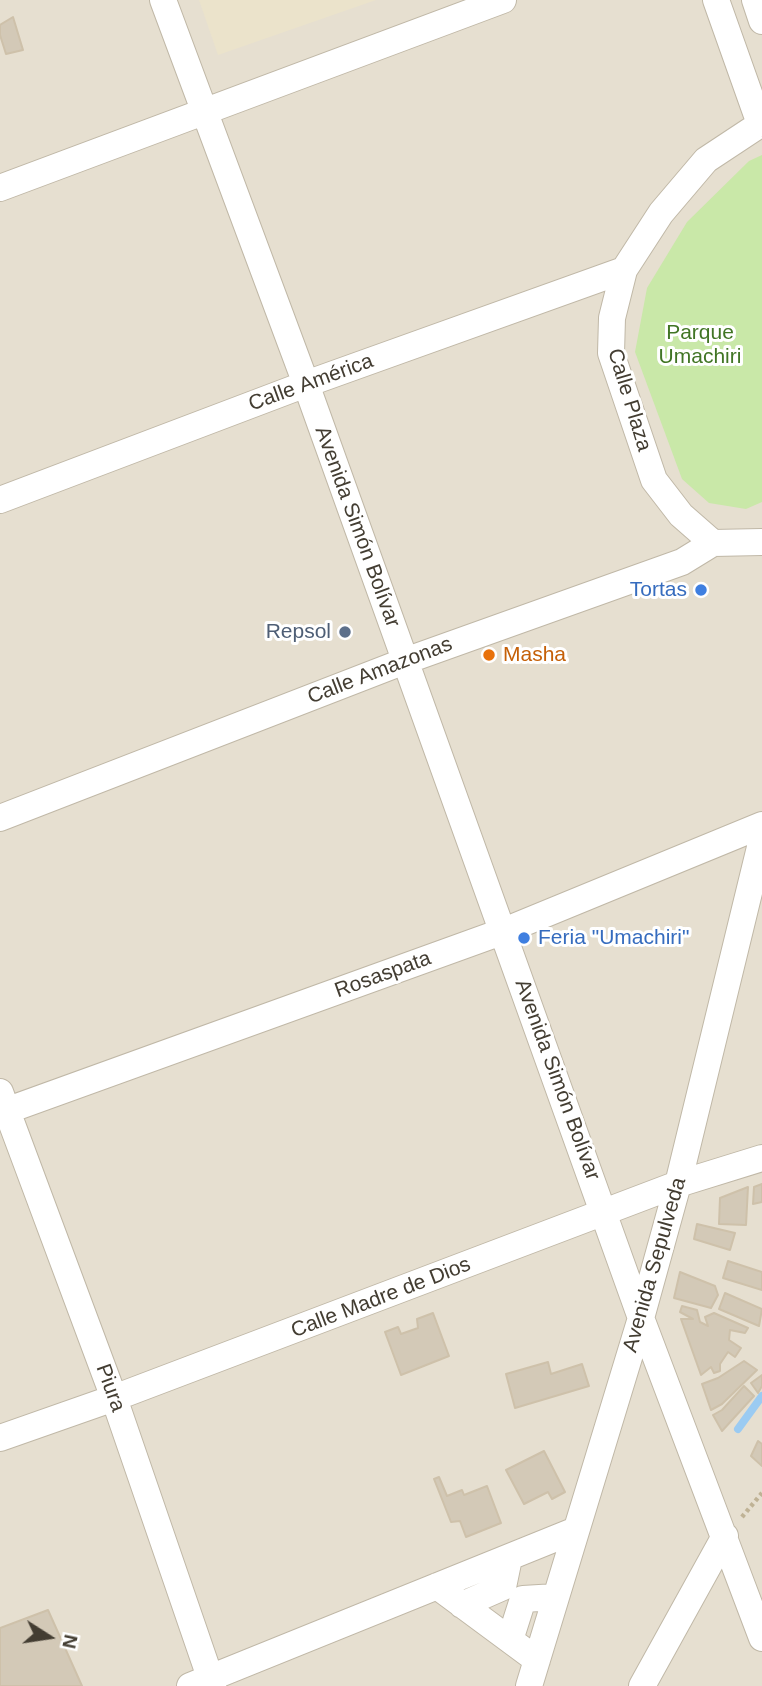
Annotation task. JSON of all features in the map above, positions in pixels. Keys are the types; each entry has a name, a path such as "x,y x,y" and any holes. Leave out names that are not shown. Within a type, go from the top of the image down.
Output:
{"street":[{"name":"Avenida Simón Bolívar","path":"163,0 306,384 641,1318 762,1637"},
{"path":"0,188 503,0"},
{"path":"716,0 761,124"},
{"path":"755,0 762,21"},
{"name":"Calle Plaza","path":"713,543 681,515 654,480 611,353 612,318 624,270 661,213 706,160 761,124"},
{"name":"Calle América","path":"0,500 306,384 624,270"},
{"path":"713,543 762,542"},
{"name":"Calle Amazonas","path":"0,818 405,661 682,562 713,543"},
{"name":"Rosaspata","path":"2,1105 504,931 762,825"},
{"name":"Avenida Sepulveda","path":"529,1686 641,1318 678,1184 762,839"},
{"name":"Piura","path":"2,1105 114,1398 204,1683"},
{"name":"Calle Madre de Dios","path":"0,1438 114,1398 678,1184 762,1158"},
{"path":"204,1683 576,1530"},
{"path":"642,1686 725,1536"},
{"path":"509,1558 513,1593 510,1640"},
{"path":"437,1586 537,1660"},
{"path":"462,1605 513,1593 556,1597"}],"shaded area":[{"path":"0,0 762,0 762,1686 0,1686"},
{"path":"199,0 376,0 218,55"}],"green space":[{"name":"Parque Umachiri","path":"762,155 762,502 746,509 709,503 682,479 635,352 647,288 687,222 749,161"}],"building":[{"path":"13,17 23,50 6,54 0,25"},
{"path":"762,1184 762,1202 753,1204 754,1187"},
{"path":"748,1187 746,1225 719,1224 720,1198"},
{"path":"697,1224 735,1233 730,1250 694,1239"},
{"path":"728,1261 762,1272 762,1290 723,1278"},
{"path":"680,1272 715,1286 718,1295 711,1308 674,1298"},
{"path":"725,1293 762,1309 759,1326 719,1309"},
{"path":"682,1306 697,1310 700,1322 708,1326 705,1317 714,1313 748,1328 745,1333 730,1330 729,1340 741,1348 735,1357 728,1352 720,1364 720,1371 714,1373 711,1367 701,1375 681,1319 693,1319 680,1312"},
{"path":"433,1313 449,1356 401,1375 385,1332 398,1327 401,1334 418,1328 417,1319"},
{"path":"744,1361 757,1370 722,1404 711,1410 702,1384 718,1378"},
{"path":"548,1362 551,1374 582,1364 589,1386 515,1408 506,1374"},
{"path":"762,1375 762,1386 758,1393 751,1383"},
{"path":"744,1386 754,1396 722,1431 713,1415 722,1410"},
{"path":"758,1441 762,1444 762,1466 751,1456"},
{"path":"544,1451 565,1492 552,1499 548,1492 524,1504 506,1470"},
{"path":"439,1477 447,1496 462,1490 464,1495 487,1486 501,1523 466,1537 460,1521 451,1522 434,1479"},
{"path":"48,1610 82,1686 0,1686 0,1628"}],"waterway":[{"path":"738,1429 762,1396"}],"place":[{"name":"Tortas","path":"701,590"},
{"name":"Repsol","path":"345,632"},
{"name":"Masha","path":"489,655"},
{"name":"Feria \"Umachiri\"","path":"524,938"}]}
